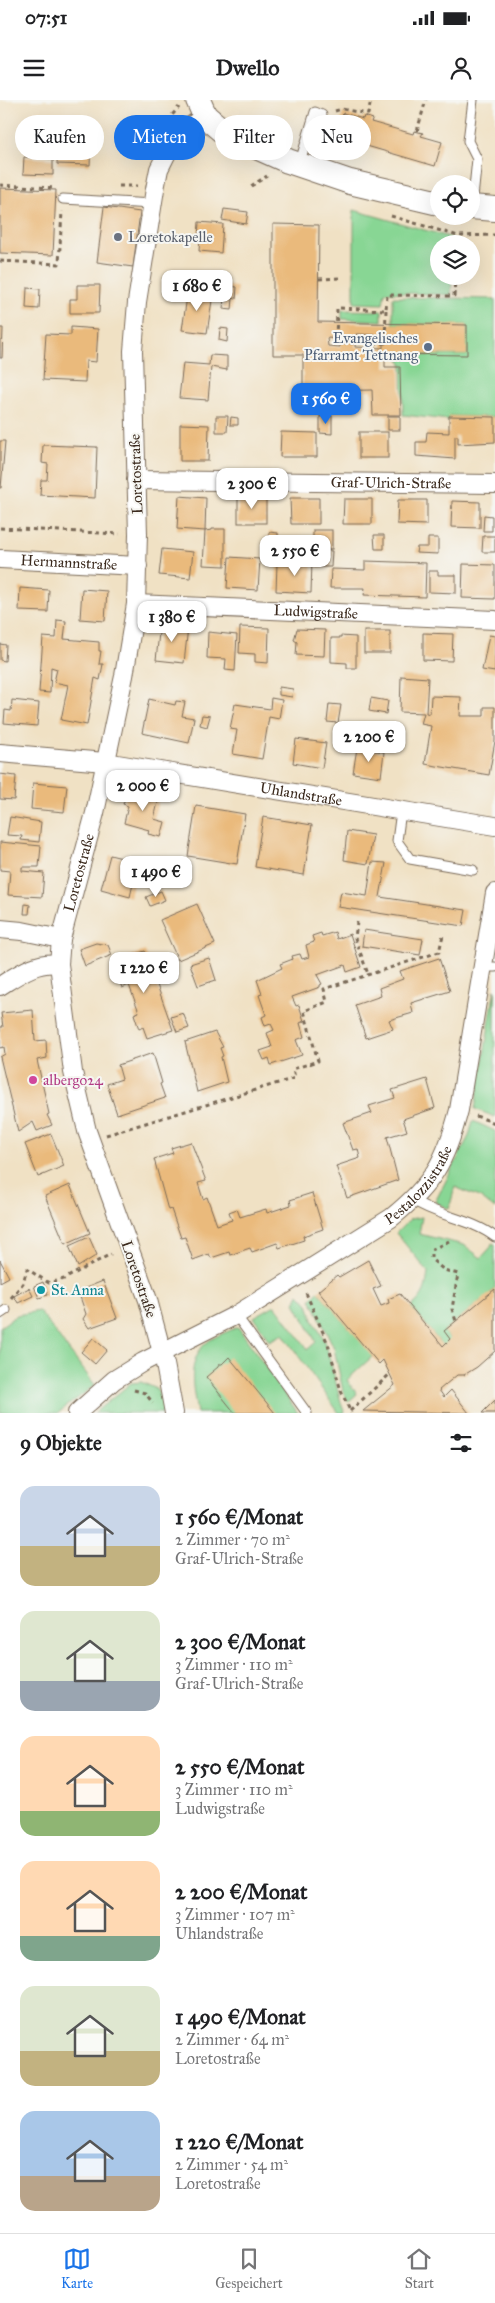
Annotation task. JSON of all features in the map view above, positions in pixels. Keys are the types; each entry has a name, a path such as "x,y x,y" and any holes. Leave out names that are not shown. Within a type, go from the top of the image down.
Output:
{"main road":[{"path":"202,108 225,133 299,165 350,182 430,201"},
{"path":"480,208 495,209"}],"street":[{"name":"Loretostraße","path":"174,1413 162,1352 148,1300 90,1141 73,1072 59,964 61,939 95,813 136,604 138,534 133,351 137,302 153,204 159,169 165,154 188,128 202,108"},
{"name":"Graf-Ulrich-Straße","path":"136,480 495,484"},
{"name":"Hermannstraße","path":"0,559 138,566"},
{"name":"Ludwigstraße","path":"136,604 495,620"},
{"name":"Uhlandstraße","path":"0,752 105,762 495,826"},
{"name":"Pestalozzistraße","path":"162,1352 236,1315 391,1218 413,1200 436,1171 450,1143 459,1110 489,967 495,893"},
{"path":"0,929 22,931 61,939"},
{"path":"0,986 36,964 48,962 59,964"},
{"path":"77,1413 114,1380 162,1352"}],"lane":[{"path":"474,100 468,140 477,160 475,175"},
{"path":"314,115 315,112 322,115"},
{"path":"299,165 303,152"},
{"path":"63,199 153,204"},
{"path":"401,811 397,841 410,860 473,870"},
{"path":"413,1200 423,1207 466,1221 495,1237"},
{"path":"236,1315 307,1413"}],"path":[{"path":"368,115 371,100"},
{"path":"417,131 426,100"},
{"path":"322,115 342,109 362,115"},
{"path":"0,261 59,264 63,199"},
{"path":"319,279 341,278"},
{"path":"386,310 337,308 336,342 385,343 388,295 454,296 454,285"},
{"path":"0,528 138,534"},
{"path":"357,922 355,938 368,974"},
{"path":"90,1141 295,1078 293,1069 318,1061 304,1011 328,1002 324,989 439,952 443,935"},
{"path":"449,1241 431,1250 430,1260 444,1270 458,1274 452,1309 456,1321"},
{"path":"3,1312 12,1295 23,1283 27,1269 49,1283 64,1279 127,1245"},
{"path":"300,1276 328,1344 340,1391 351,1412 390,1374"},
{"path":"128,1391 133,1390 145,1393 153,1402 154,1408"}],"green space":[{"path":"354,210 442,235 430,235 430,285 452,285 451,295 385,292 383,304 354,303"},
{"path":"393,297 495,299 495,417 449,416 449,420 403,415 402,364 397,355 467,355 467,325 393,324"},
{"path":"342,310 382,311 382,321 342,319"},
{"path":"495,989 495,1117 475,1109"},
{"path":"473,1121 495,1131 495,1209 481,1198 455,1187 449,1209 435,1202 469,1136"},
{"path":"422,1217 419,1234 464,1245 481,1258 491,1247 492,1243 495,1245 495,1289 444,1331 450,1339 443,1346 411,1307 424,1292 428,1272 396,1233 410,1219"},
{"path":"318,1291 373,1356 347,1380 357,1394 348,1402 343,1391 334,1348 311,1299"},
{"path":"299,1294 308,1304 313,1320 325,1341 345,1413 339,1413 283,1334 269,1341 254,1317 275,1305 308,1349 316,1342 295,1303"},
{"path":"39,1311 95,1385 58,1413 0,1413 0,1327 17,1315"},
{"path":"238,1327 298,1413 197,1413 193,1374 197,1355 210,1340"},
{"path":"141,1382 157,1389 163,1404 164,1413 94,1413 131,1383"}],"building":[{"path":"371,122 413,134 414,131 423,133 421,136 442,142 435,166 371,147"},
{"path":"24,160 53,160 53,175 23,174"},
{"path":"57,160 90,160 90,165 57,164"},
{"path":"0,188 56,190 53,255 0,253"},
{"name":"Loretokapelle","path":"104,207 140,212 133,267 97,262"},
{"path":"224,209 248,212 246,224 222,220"},
{"path":"199,222 223,224 221,253 199,251"},
{"path":"273,224 319,225 318,322 467,325 467,355 385,354 385,367 400,367 401,415 373,415 372,390 303,391 303,355 273,355","holes":["356,334 383,335 383,348 355,347","327,338 340,339 340,347 328,346"]},
{"path":"77,285 100,285 99,313 70,313 70,299 77,299"},
{"path":"219,285 237,287 236,299 233,298 232,310 223,309 224,297 217,297"},
{"path":"27,288 40,289 39,309 26,308"},
{"path":"188,290 213,294 207,333 182,330"},
{"path":"71,327 98,329 96,362 86,361 85,382 43,380 46,334 71,335"},
{"path":"0,328 3,328 2,358 0,358"},
{"path":"220,328 228,329 227,342 219,340"},
{"path":"210,355 227,356 227,370 211,367 208,400 179,398 183,363 209,365"},
{"path":"216,416 228,416 227,432 216,432"},
{"path":"320,416 332,416 332,434 320,433"},
{"path":"388,416 400,416 400,430 388,430"},
{"path":"449,416 495,417 495,442 458,444 458,436 455,436 455,459 416,456 416,442 426,442 427,432 449,433"},
{"path":"231,417 238,418 238,425 230,425"},
{"path":"180,424 209,425 208,461 180,461"},
{"path":"281,432 317,433 317,457 280,457"},
{"path":"359,432 388,432 388,458 359,458"},
{"path":"0,441 5,441 1,488 0,488"},
{"path":"43,445 97,447 95,498 40,495 41,480 47,480 48,464 42,463"},
{"path":"179,496 206,498 205,531 177,529"},
{"path":"238,497 266,497 266,523 238,523"},
{"path":"290,498 319,498 319,524 291,524"},
{"path":"344,499 372,499 372,524 343,524"},
{"path":"398,500 427,500 427,525 397,524"},
{"path":"452,501 480,502 480,528 451,527"},
{"path":"484,515 492,516 492,531 483,531"},
{"path":"225,529 225,566 203,565 205,531"},
{"path":"313,530 332,530 332,549 313,549"},
{"path":"269,532 278,533 278,549 269,549"},
{"path":"374,535 384,535 384,549 375,549"},
{"path":"483,536 495,536 495,552 482,552"},
{"path":"428,538 438,538 438,554 416,553 417,547 428,547"},
{"path":"162,549 193,552 190,578 159,575"},
{"path":"315,550 332,551 331,567 314,567"},
{"path":"229,557 260,559 258,590 227,588"},
{"path":"289,560 312,561 311,593 276,591 277,564 288,565"},
{"path":"365,561 426,563 425,597 364,595 365,588 330,588 331,569 365,570"},
{"path":"463,564 495,565 495,599 462,598"},
{"path":"429,571 438,571 438,575 456,575 456,593 429,592"},
{"path":"20,588 49,590 48,612 19,611"},
{"path":"82,589 107,591 105,621 80,619"},
{"path":"57,620 66,621 64,639 99,642 99,651 101,651 99,664 103,664 100,680 95,678 87,725 61,720 68,685 54,682 57,669 51,667 50,693 39,692 43,637 56,638"},
{"path":"160,624 188,627 184,663 156,660"},
{"path":"240,627 269,628 268,663 255,662 255,654 239,653"},
{"path":"297,629 325,630 324,656 296,655 297,642 294,640"},
{"path":"364,631 390,631 390,653 364,653"},
{"path":"208,632 237,635 235,671 225,670 226,659 207,658"},
{"path":"423,633 453,634 452,661 423,660"},
{"path":"489,635 495,636 495,672 482,670"},
{"path":"340,636 356,637 356,668 347,668 347,663 331,662 331,638 340,638"},
{"path":"0,644 6,645 5,661 0,660"},
{"path":"401,676 428,678 426,713 430,714 431,696 461,697 460,716 484,716 484,707 495,707 495,741 489,775 425,764 431,726 421,724 424,713 400,712"},
{"path":"279,687 293,689 292,697 279,695"},
{"path":"271,698 282,700 279,719 269,717 262,759 233,754 237,730 230,729 235,704 270,709"},
{"path":"371,698 388,701 386,714 369,711"},
{"path":"149,699 175,705 176,701 185,702 182,716 194,718 189,743 142,733"},
{"path":"12,700 39,703 37,726 4,723 5,710 11,711"},
{"path":"329,704 341,705 338,723 327,722"},
{"path":"202,715 210,716 207,727 200,725"},
{"path":"296,739 326,743 322,768 293,763"},
{"path":"357,748 384,752 381,777 353,773"},
{"path":"0,774 16,776 14,800 0,799"},
{"path":"33,783 67,786 64,812 31,809"},
{"path":"128,789 159,798 154,819 165,822 161,837 148,834 149,830 124,823 128,806 123,804"},
{"path":"196,806 245,814 237,864 188,856"},
{"path":"10,817 41,822 39,842 21,840 22,836 7,835"},
{"path":"263,817 312,825 304,875 255,867"},
{"path":"347,831 373,835 368,864 344,860"},
{"path":"0,842 41,846 39,867 22,867 22,871 44,873 42,897 8,895 10,871 0,870"},
{"path":"110,855 138,862 130,897 101,889"},
{"path":"372,862 386,863 380,897 466,910 463,926 338,907 341,892 367,896"},
{"path":"161,891 165,900 150,906 146,897"},
{"path":"25,904 30,905 29,914 24,914"},
{"path":"197,904 215,944 178,960 160,920"},
{"path":"364,930 423,939 420,955 362,946"},
{"path":"335,932 337,939 350,934 361,967 347,972 345,965 317,975 322,984 320,987 292,997 296,1006 299,1005 304,1021 300,1023 304,1037 296,1040 302,1055 271,1065 269,1058 264,1060 260,1051 272,1047 267,1033 274,1030 271,1024 265,1026 262,1017 266,1015 259,995 262,994 257,980 282,968 280,964 293,959 292,956 300,954 302,959 309,957 306,945 314,942 312,936 321,933 322,936"},
{"path":"96,943 108,945 112,955 85,966 79,949"},
{"path":"145,951 173,1030 147,1038 143,1027 139,1029 134,1014 139,1012 129,985 122,988 113,962"},
{"path":"209,958 216,980 198,986 190,964"},
{"path":"439,958 450,991 411,1003 413,1013 389,1020 393,1029 366,1038 355,1005 381,996 379,988 403,979 400,971"},
{"path":"33,1010 35,1041 46,1040 47,1058 37,1060 49,1114 47,1115 52,1125 37,1131 33,1122 18,1132 0,1057 5,1054 4,1047 0,1048 0,1027 3,1027 1,1013"},
{"path":"183,1013 189,1028 177,1032 171,1017"},
{"path":"215,1032 223,1047 220,1048 223,1056 221,1057 227,1082 197,1092 185,1042"},
{"path":"153,1053 165,1098 117,1114 107,1084 122,1079 118,1065"},
{"path":"427,1079 435,1108 403,1119 407,1131 387,1137 398,1180 347,1198 336,1166 360,1158 358,1149 353,1150 343,1123 372,1113 369,1106 395,1098 392,1090"},
{"path":"51,1134 64,1166 38,1177 25,1144"},
{"path":"191,1142 206,1181 198,1183 203,1199 207,1197 217,1225 232,1220 229,1212 237,1209 240,1217 266,1209 267,1213 291,1205 290,1200 312,1193 323,1229 303,1236 304,1240 279,1248 277,1243 252,1252 250,1248 230,1255 229,1252 211,1258 209,1254 193,1260 185,1237 181,1238 171,1209 168,1210 154,1159 173,1153 171,1148"},
{"path":"70,1185 90,1233 65,1244 45,1196"},
{"path":"89,1237 97,1255 78,1267 69,1246"},
{"path":"0,1260 9,1277 0,1282"},
{"path":"368,1260 381,1286 373,1289 381,1306 389,1303 388,1299 400,1294 443,1346 450,1339 444,1331 495,1289 495,1351 477,1367 464,1375 457,1375 439,1390 444,1397 451,1390 469,1413 363,1411 395,1385 383,1360 379,1364 318,1291 337,1275 339,1277"},
{"path":"103,1281 117,1318 89,1328 83,1319 86,1314 78,1291"},
{"name":"St. Anna","path":"43,1282 48,1295 39,1298 34,1286"},
{"path":"29,1288 33,1296 18,1303 14,1296"},
{"path":"93,1338 107,1350 95,1364 81,1352"},
{"path":"229,1357 275,1413 235,1413 206,1377"},
{"path":"495,1400 495,1413 482,1413"}],"place":[{"name":"Loretokapelle","path":"118,237"},
{"name":"Evangelisches Pfarramt Tettnang","path":"428,347"},
{"name":"albergo24","path":"33,1080"},
{"name":"St. Anna","path":"41,1290"}]}
